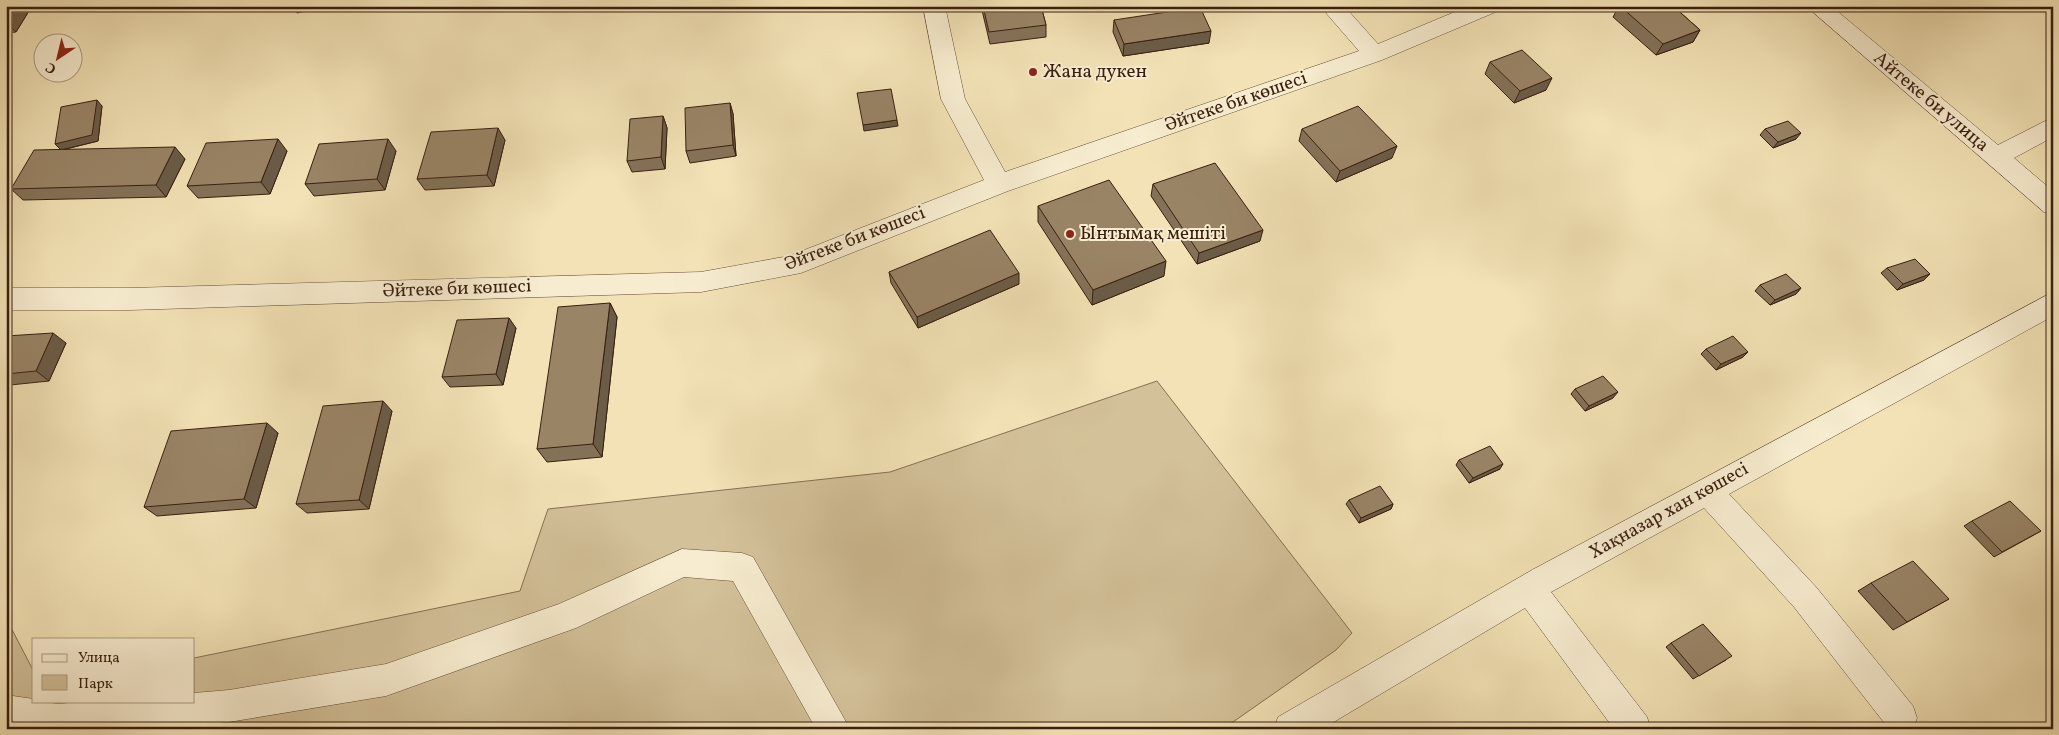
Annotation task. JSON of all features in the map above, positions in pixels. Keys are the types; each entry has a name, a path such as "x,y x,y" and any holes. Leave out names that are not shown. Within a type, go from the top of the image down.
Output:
{"street":[{"path":"934,6 953,99 999,184"},
{"path":"1331,6 1374,54"},
{"name":"Әйтеке би көшесі","path":"6,299 130,299 701,282 792,266 999,184 1374,54 1490,6"},
{"name":"Айтеке би улица","path":"1817,6 1996,157 2053,126"},
{"path":"1996,157 2053,205"},
{"name":"Хақназар хан көшесі","path":"1290,729 1529,588 2053,303"},
{"path":"1706,491 1805,596 1901,718"},
{"path":"6,711 68,720 229,706 386,680 565,617 682,563 742,567 834,729"},
{"path":"1529,588 1636,729"}],"green space":[{"path":"1157,381 1352,633 1336,650 1223,729 6,729 6,618 32,668 32,702 195,702 195,658 520,591 548,509 890,472"}],"building":[{"path":"6,6 13,6 6,17"},
{"path":"983,6 1041,6 1046,25 989,32"},
{"path":"1620,6 1673,6 1700,30 1663,44"},
{"path":"1200,7 1211,31 1124,44 1114,20"},
{"path":"1522,50 1552,78 1520,91 1490,62"},
{"path":"891,89 897,120 863,125 857,93"},
{"path":"97,100 92,135 55,144 61,107"},
{"path":"730,103 733,145 686,151 685,108"},
{"path":"1358,106 1397,146 1340,171 1302,129"},
{"path":"663,116 661,157 627,161 630,119"},
{"path":"1788,121 1801,133 1778,142 1765,129"},
{"path":"498,128 487,175 417,179 431,132"},
{"path":"278,139 261,182 187,186 206,143"},
{"path":"388,139 377,179 305,184 319,144"},
{"path":"175,147 156,185 11,189 34,150"},
{"path":"1215,163 1263,230 1199,253 1153,184"},
{"path":"1109,180 1166,261 1093,290 1038,206"},
{"path":"990,230 1019,273 917,317 889,272"},
{"path":"1915,259 1930,274 1903,284 1887,268"},
{"path":"1786,274 1801,288 1775,300 1760,285"},
{"path":"610,303 593,444 537,449 558,307"},
{"path":"509,318 496,374 442,377 457,320"},
{"path":"53,333 36,371 6,374 6,336"},
{"path":"1733,336 1748,352 1721,364 1706,349"},
{"path":"1603,376 1618,392 1589,406 1575,389"},
{"path":"383,401 359,500 296,504 323,406"},
{"path":"267,423 244,499 144,507 171,431"},
{"path":"1490,446 1503,464 1473,478 1459,460"},
{"path":"1380,486 1393,504 1361,518 1349,500"},
{"path":"2010,501 2041,531 2002,552 1972,521"},
{"path":"1913,561 1949,599 1907,622 1871,583"},
{"path":"1703,624 1732,656 1699,676 1671,643"}],"place":[{"name":"Жана дукен","path":"1033,72"},
{"name":"Ынтымақ мешіті","path":"1070,234"}]}
